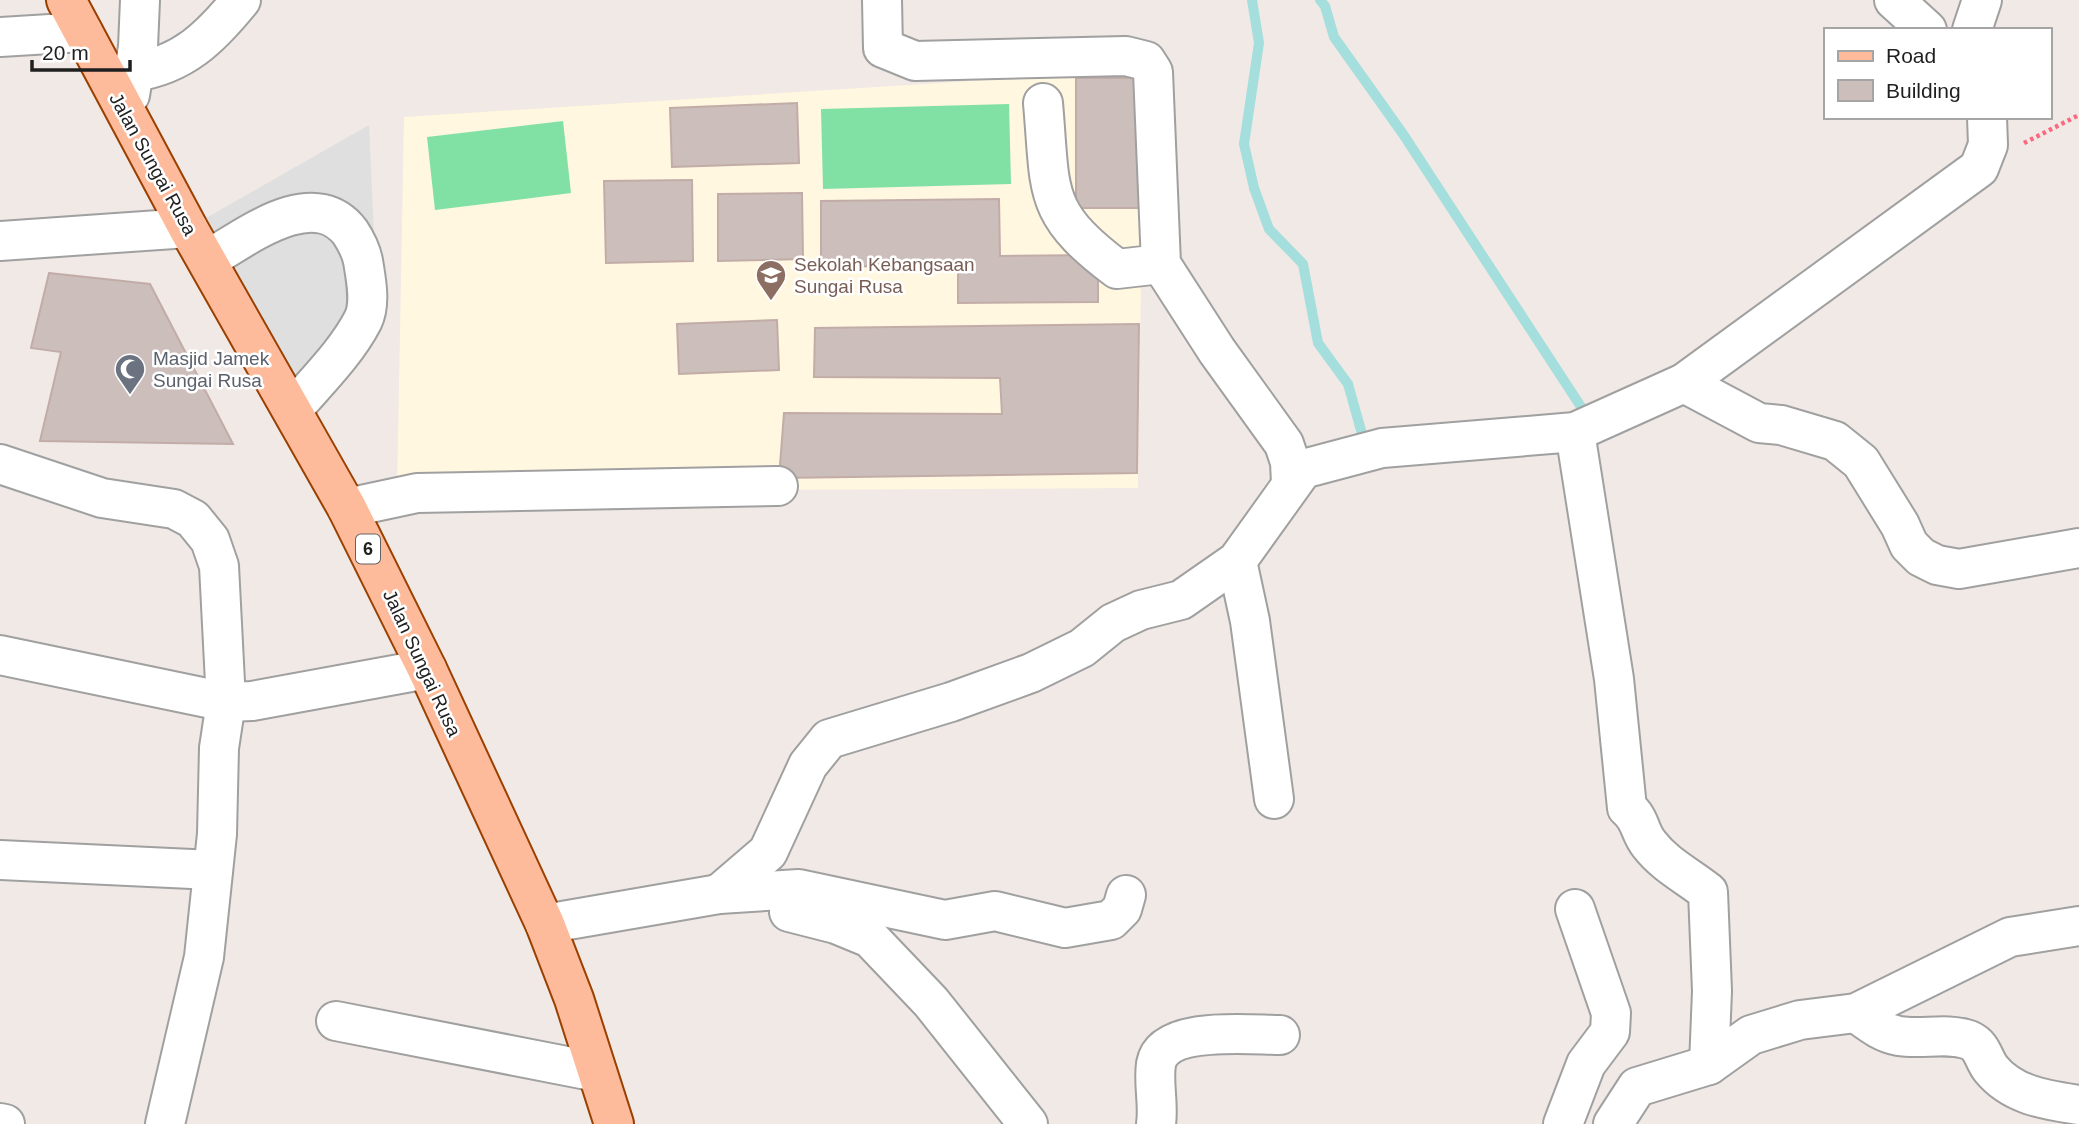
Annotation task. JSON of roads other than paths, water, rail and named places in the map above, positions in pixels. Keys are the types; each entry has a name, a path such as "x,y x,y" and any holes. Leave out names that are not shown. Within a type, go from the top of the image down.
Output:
{"main road":[{"name":"Jalan Sungai Rusa","path":"74,16 197,244 347,508 427,669 545,924 574,999 614,1124"}],"street":[{"path":"127,117 140,0"},
{"path":"134,72 156,69 186,55 215,33 241,0"},
{"path":"882,0 883,48 915,61 1126,56 1146,61 1153,72 1161,264 1217,351 1284,444 1290,462 1291,484"},
{"path":"1894,0 1925,28"},
{"path":"1973,28 1982,0"},
{"path":"0,37 74,16"},
{"path":"1043,103 1052,200 1069,228 1117,269 1161,264"},
{"path":"719,894 768,852 807,765 829,739 951,702 1031,673 1082,648 1113,623 1141,610 1181,600 1237,561 1303,468 1382,448 1574,432 1684,383 1979,168 1988,145 1987,119"},
{"path":"0,241 197,244 297,214 321,212 340,219 362,256 366,275 364,318 343,350 293,409"},
{"path":"1684,383 1759,423 1781,425 1835,441 1861,461 1900,525 1909,545 1937,565 1959,569 2079,548"},
{"path":"1574,432 1614,679 1627,808 1638,816 1646,842 1665,863 1708,892 1713,991 1709,1065"},
{"path":"0,464 102,498 174,509 193,519 209,540 219,566 226,702 219,748 213,870 204,957 165,1124"},
{"path":"347,508 417,493 778,486"},
{"path":"1237,561 1250,621 1274,799"},
{"path":"0,655 226,702 252,701 427,669"},
{"path":"0,860 213,870"},
{"path":"545,924 719,894 799,889 946,920 996,911 1065,928 1111,920 1122,909 1126,895"},
{"path":"719,894 836,924 870,938 931,1002 1028,1124"},
{"path":"1563,1124 1586,1064 1610,1032 1611,1013 1575,909"},
{"path":"1613,1124 1637,1087 1709,1065 1751,1035 1800,1020 1856,1013 2010,937 2079,926"},
{"path":"1856,1013 1878,1029 1900,1036 1954,1037 1971,1041 1981,1049 1990,1068 2012,1090 2079,1105"},
{"path":"335,1021 597,1072"},
{"path":"1156,1124 1159,1108 1156,1066 1160,1054 1168,1045 1217,1035 1280,1035"}],"waterway":[{"path":"1252,0 1259,43 1244,144 1254,188 1269,229 1303,264 1318,343 1348,384 1362,434"},
{"path":"1320,0 1325,6 1334,37 1403,134 1587,416"}],"place":[{"name":"Sekolah Kebangsaan Sungai Rusa","path":"771,302"},
{"name":"Masjid Jamek Sungai Rusa","path":"130,396"}]}
